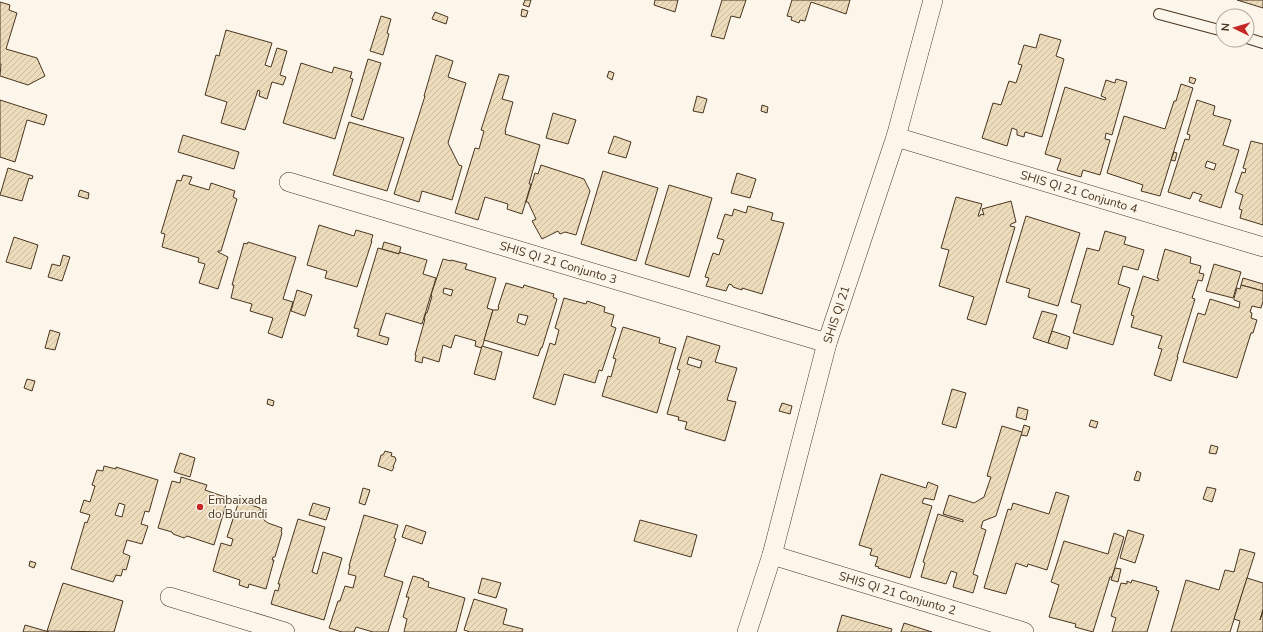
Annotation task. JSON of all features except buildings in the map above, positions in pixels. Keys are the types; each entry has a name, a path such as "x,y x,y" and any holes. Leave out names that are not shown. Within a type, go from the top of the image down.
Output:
{"street":[{"name":"SHIS QI 21","path":"747,632 772,555 827,343 896,137 933,0"},
{"name":"SHIS QI 21 Conjunto 4","path":"896,137 1263,247"},
{"name":"SHIS QI 21 Conjunto 3","path":"289,182 827,343"},
{"name":"SHIS QI 21 Conjunto 2","path":"772,555 1024,632"},
{"path":"170,597 285,632"}],"lane":[{"path":"1160,14 1215,29"}],"place":[{"name":"Embaixada do Burundi","path":"200,507"}]}
